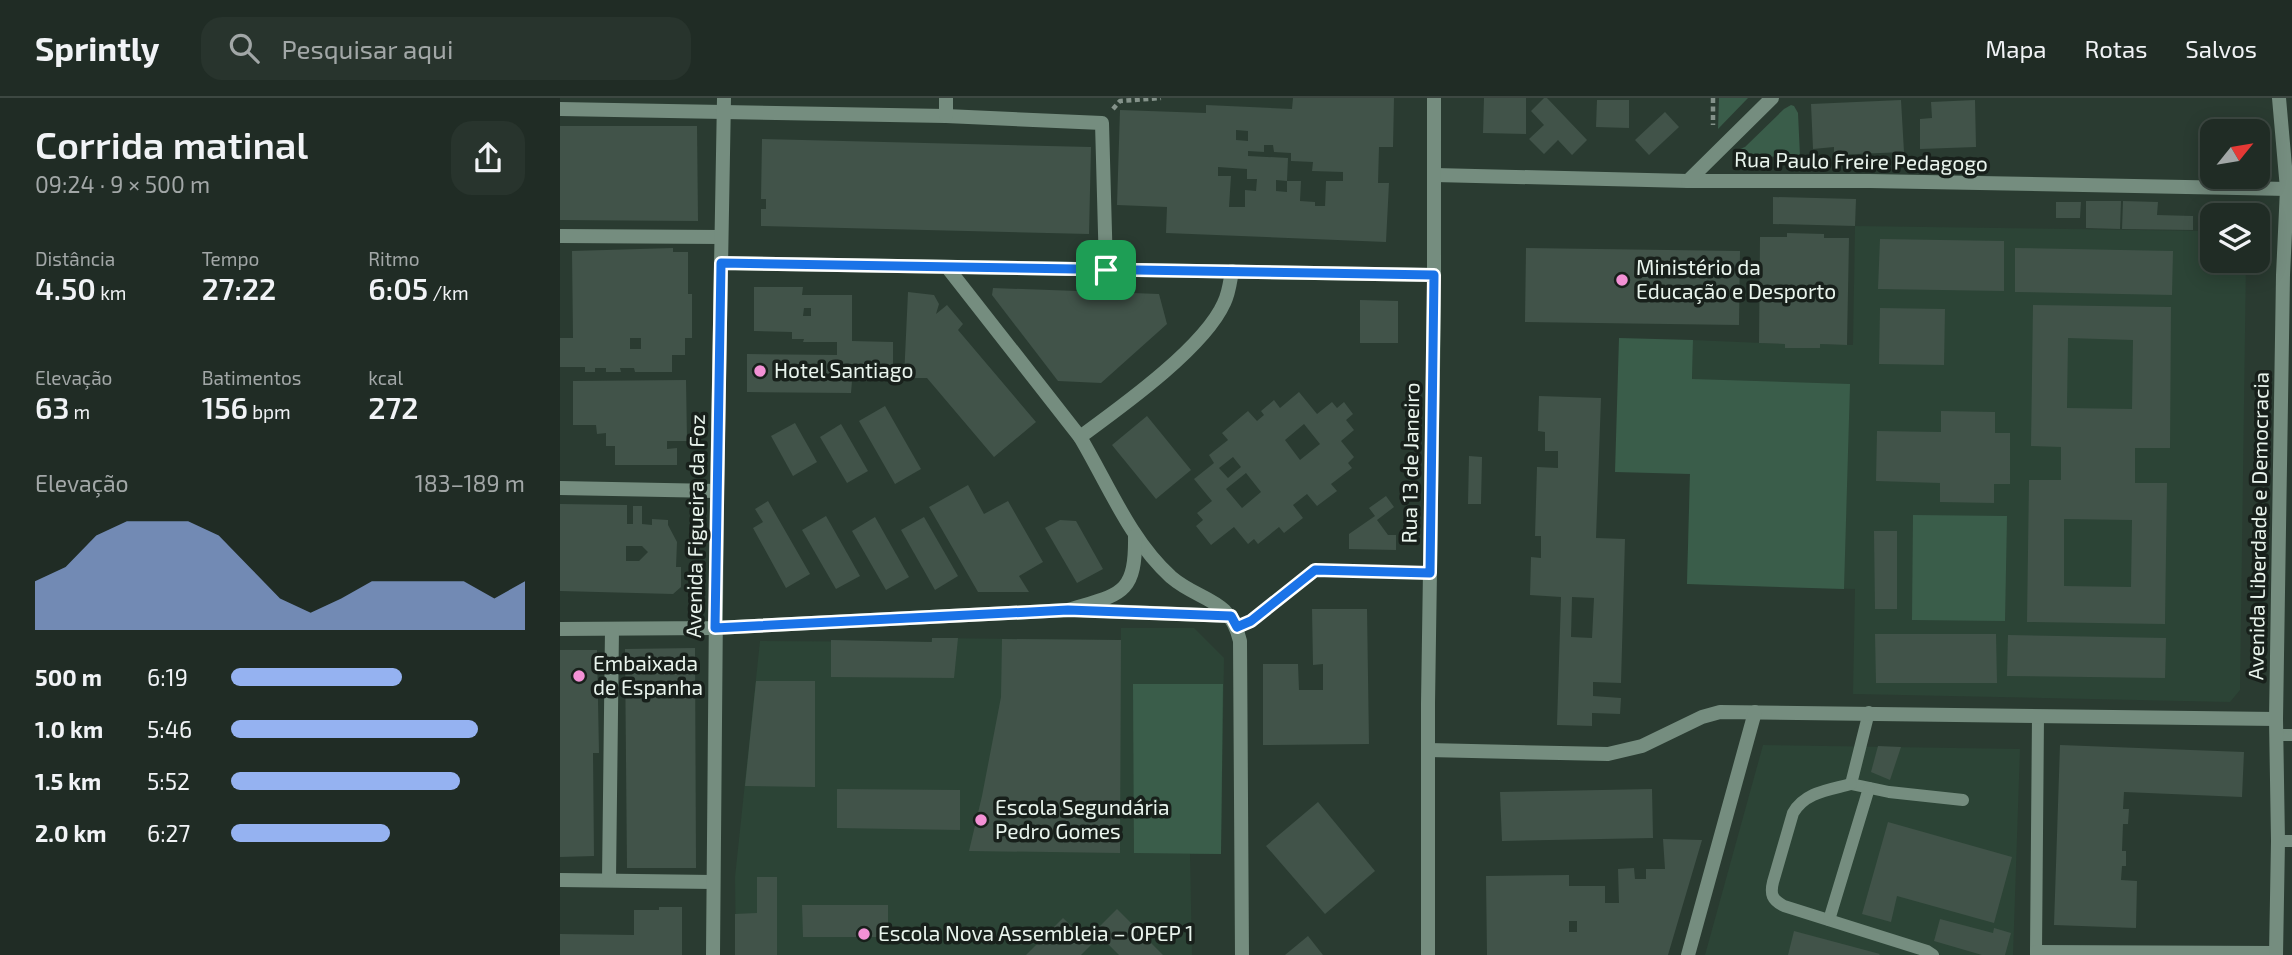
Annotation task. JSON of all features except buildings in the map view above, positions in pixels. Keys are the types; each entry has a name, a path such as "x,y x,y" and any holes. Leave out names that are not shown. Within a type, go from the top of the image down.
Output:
{"street":[{"path":"946,98 946,116"},
{"name":"Rua 13 de Janeiro","path":"1428,955 1434,98"},
{"path":"1688,181 1772,98"},
{"name":"Avenida Liberdade e Democracia","path":"2276,953 2285,841 2276,719 2286,478 2289,189 2279,98"},
{"path":"560,109 724,105 1102,123 1106,270"},
{"name":"Avenida Figueira da Foz","path":"713,955 715,628 724,105"},
{"name":"Rua Paulo Freire Pedagogo","path":"1435,175 2289,189"},
{"path":"560,236 721,237"},
{"path":"721,263 1434,275"},
{"path":"947,267 1080,437 1135,536 1172,578 1219,606 1234,622 1240,641 1242,955"},
{"path":"1080,437 1185,352 1224,304 1232,271"},
{"path":"560,488 717,491"},
{"path":"1068,610 1118,592 1129,582 1134,570 1135,536"},
{"path":"560,629 715,628 1068,610 1234,622"},
{"path":"609,880 612,629"},
{"path":"1428,750 1608,754 1642,746 1702,717 1720,712 2276,719"},
{"path":"1688,955 1755,712"},
{"path":"560,880 713,882"}],"lane":[{"path":"1234,622 1251,621 1315,570 1430,573"},
{"path":"1851,784 1869,712"},
{"path":"2038,716 2036,953 2276,953"},
{"path":"2277,735 2292,735"},
{"path":"1933,955 1784,906 1777,902 1771,891 1793,813 1798,805 1811,795 1851,784 1963,800"},
{"path":"1829,920 1869,788"}],"path":[{"path":"1102,123 1120,101 1161,98"}],"shaded area":[{"path":"1719,98 1748,98 1718,129"},
{"path":"1791,105 1798,113 1800,156 1752,157 1746,164 1736,160 1737,150 1745,147"},
{"path":"1855,226 2200,231 2200,273 2246,273 2240,690 2230,702 1853,694 1855,589 1687,584 1693,340 1785,344 1786,348 1819,348 1820,344 1853,345"},
{"path":"1619,338 1693,340 1692,379 1850,384 1844,589 1687,584 1690,474 1615,472"},
{"path":"1913,515 2007,516 2005,621 1912,620"},
{"name":"Escola Segundária Pedro Gomes","path":"1121,628 1194,628 1224,658 1221,854 1190,854 1192,955 736,955 735,877 760,641 931,642 932,638 1121,640"},
{"path":"1133,684 1223,684 1221,854 1134,853"},
{"path":"1763,745 2020,749 2013,955 1705,955"}],"place":[{"name":"Ministério da Educação e Desporto","path":"1622,280"},
{"name":"Hotel Santiago","path":"760,371"},
{"name":"Embaixada de Espanha","path":"579,676"},
{"name":"Escola Segundária Pedro Gomes","path":"981,820"},
{"name":"Escola Nova Assembleia – OPEP 1","path":"864,934"}],"route":[{"path":"721,263 1106,270 1434,275 1430,573 1315,570 1251,621 1237,627 1231,616 1068,610 715,628 721,263"}]}
